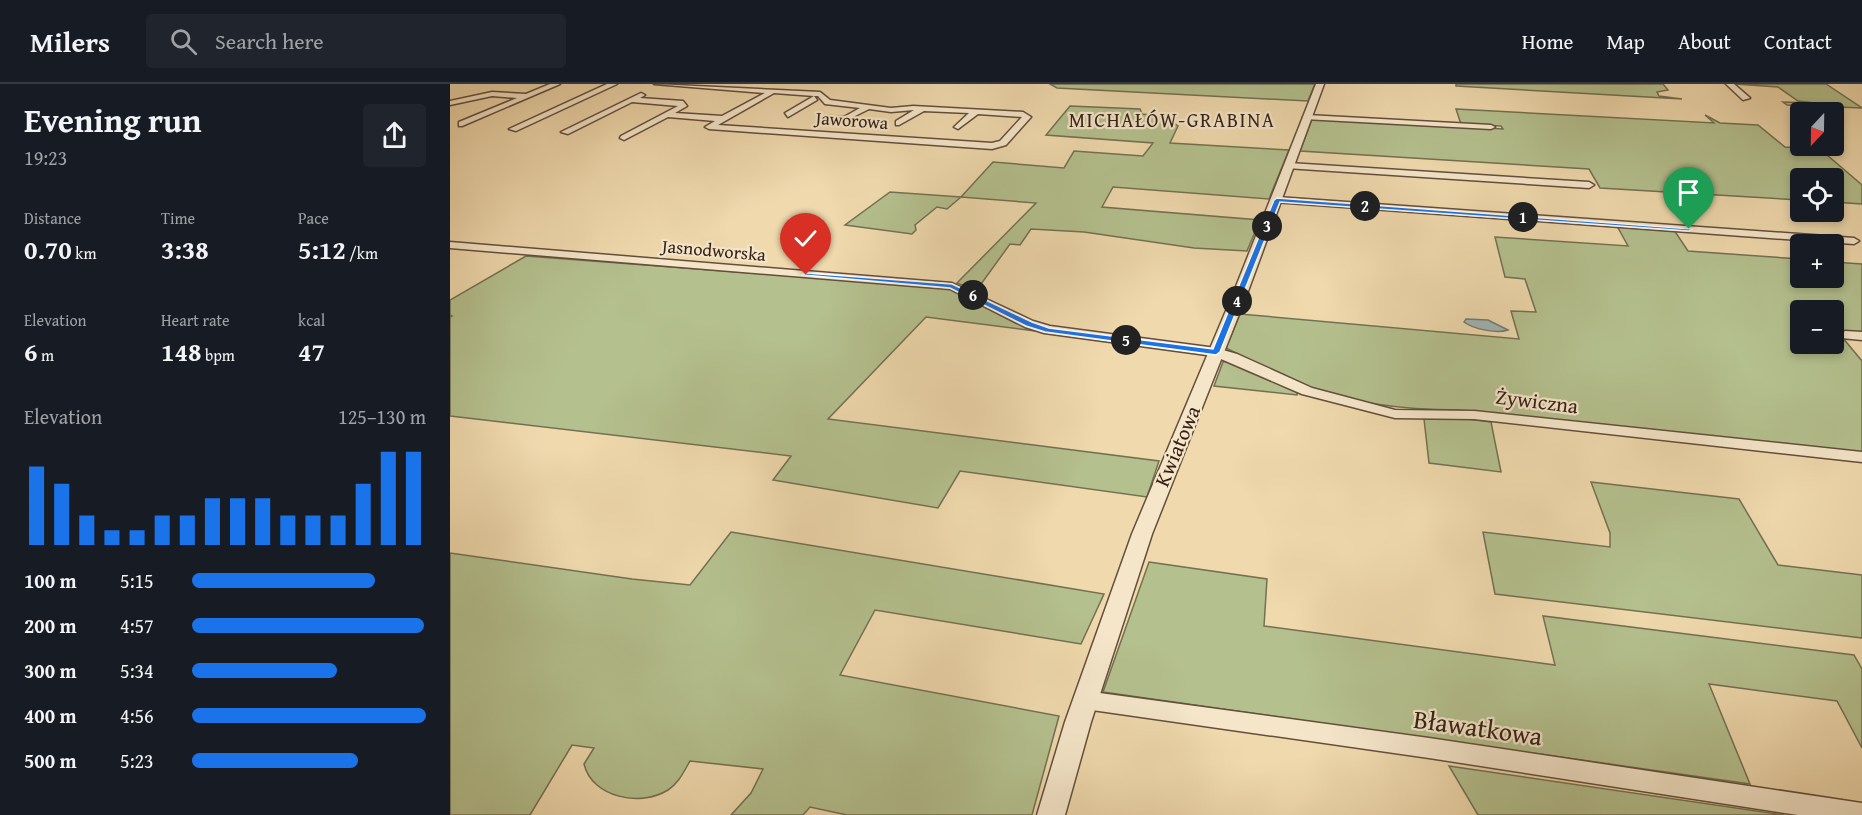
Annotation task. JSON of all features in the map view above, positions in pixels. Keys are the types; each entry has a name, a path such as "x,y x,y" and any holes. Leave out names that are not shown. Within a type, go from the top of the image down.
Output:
{"street":[{"path":"462,124 556,84"},
{"path":"513,129 614,84"},
{"path":"658,84 820,94 824,95 826,101"},
{"path":"565,132 664,84"},
{"name":"Kwiatowa","path":"1051,815 1085,700 1142,534 1277,200 1320,84"},
{"path":"1730,84 1746,98"},
{"path":"668,115 724,119 773,91"},
{"path":"450,103 492,94 527,96"},
{"path":"788,115 814,98"},
{"path":"624,138 668,115 683,104 631,100"},
{"path":"800,107 826,101 895,110 975,111"},
{"path":"829,118 844,119 868,107"},
{"path":"899,123 922,109"},
{"path":"958,127 975,111"},
{"name":"Jaworowa","path":"724,119 709,127 992,146 1003,143 1026,116 975,111"},
{"path":"1307,117 1491,127"},
{"path":"1289,166 1589,185"},
{"path":"1277,200 1854,241"},
{"name":"Jasnodworska","path":"450,245 952,286 1029,324 1048,330 1216,352"},
{"path":"1845,335 1862,336"},
{"name":"Żywiczna","path":"1216,352 1307,391 1395,414 1474,415 1862,457"},
{"name":"Bławatkowa","path":"1085,700 1429,748 1862,814"}],"green space":[{"path":"1050,84 1315,84 1308,101 1057,88"},
{"path":"1456,84 1663,84 1668,90 1657,92 1659,96 1682,99 1456,86"},
{"path":"1735,84 1826,84 1862,108 1844,107 1844,102 1798,101 1778,87"},
{"path":"1070,106 1140,109 1142,114 1165,117 1178,126 1170,143 1289,150 1269,199 1113,187 1102,207 1260,220 1247,251 1194,248 1084,232 1031,229 1020,245 1010,244 976,291 957,283 1036,203 961,197 993,162 1064,168 1074,151 1143,156 1153,143 1046,135"},
{"path":"1456,109 1714,123 1705,115 1720,123 1758,125 1785,147 1790,147 1790,156 1828,156 1842,168 1790,168 1790,199 1600,188 1589,169 1300,151 1312,119 1503,129 1501,126 1461,124"},
{"path":"1844,170 1862,185 1862,204 1844,203"},
{"path":"890,192 961,197 947,209 937,207 915,225 916,230 912,234 845,225"},
{"path":"1617,226 1674,230 1688,251 1790,258 1790,288 1844,288 1844,263 1862,264 1862,332 1844,331 1844,300 1790,300 1790,354 1844,354 1844,339 1862,361 1862,454 1460,410 1421,409 1363,402 1306,386 1226,348 1240,314 1519,339 1511,311 1536,312 1525,279 1505,277 1495,237 1628,246"},
{"path":"526,256 952,288 1035,331 926,317 828,419 1159,461 1147,497 960,471 938,508 773,480 791,456 450,416 450,317 452,316 450,315 450,300"},
{"path":"1228,361 1297,391 1297,395 1214,386 1223,362"},
{"path":"1460,418 1491,422 1501,472 1429,463 1424,419"},
{"path":"1591,482 1739,499 1778,565 1862,575 1862,638 1495,594 1483,532 1610,547 1610,533"},
{"path":"731,532 1104,594 1081,644 875,610 840,675 1059,716 1032,815 847,815 810,807 803,815 731,815 751,793 763,769 690,761 678,780 668,790 645,798 632,798 607,792 597,785 589,776 584,764 594,748 572,745 530,815 450,815 450,553 690,585"},
{"path":"1149,562 1267,579 1264,626 1555,665 1543,616 1854,655 1862,669 1862,748 1837,701 1709,684 1750,784 1103,692"},
{"path":"1449,766 1784,815 1478,815"}],"water":[{"path":"1466,319 1488,320 1508,330 1479,329 1464,322"}],"district":[{"name":"MICHAŁÓW-GRABINA","path":"1172,119"}],"route":[{"path":"806,275 952,286 1029,324 1048,330 1216,352 1277,200 1689,229"}]}
